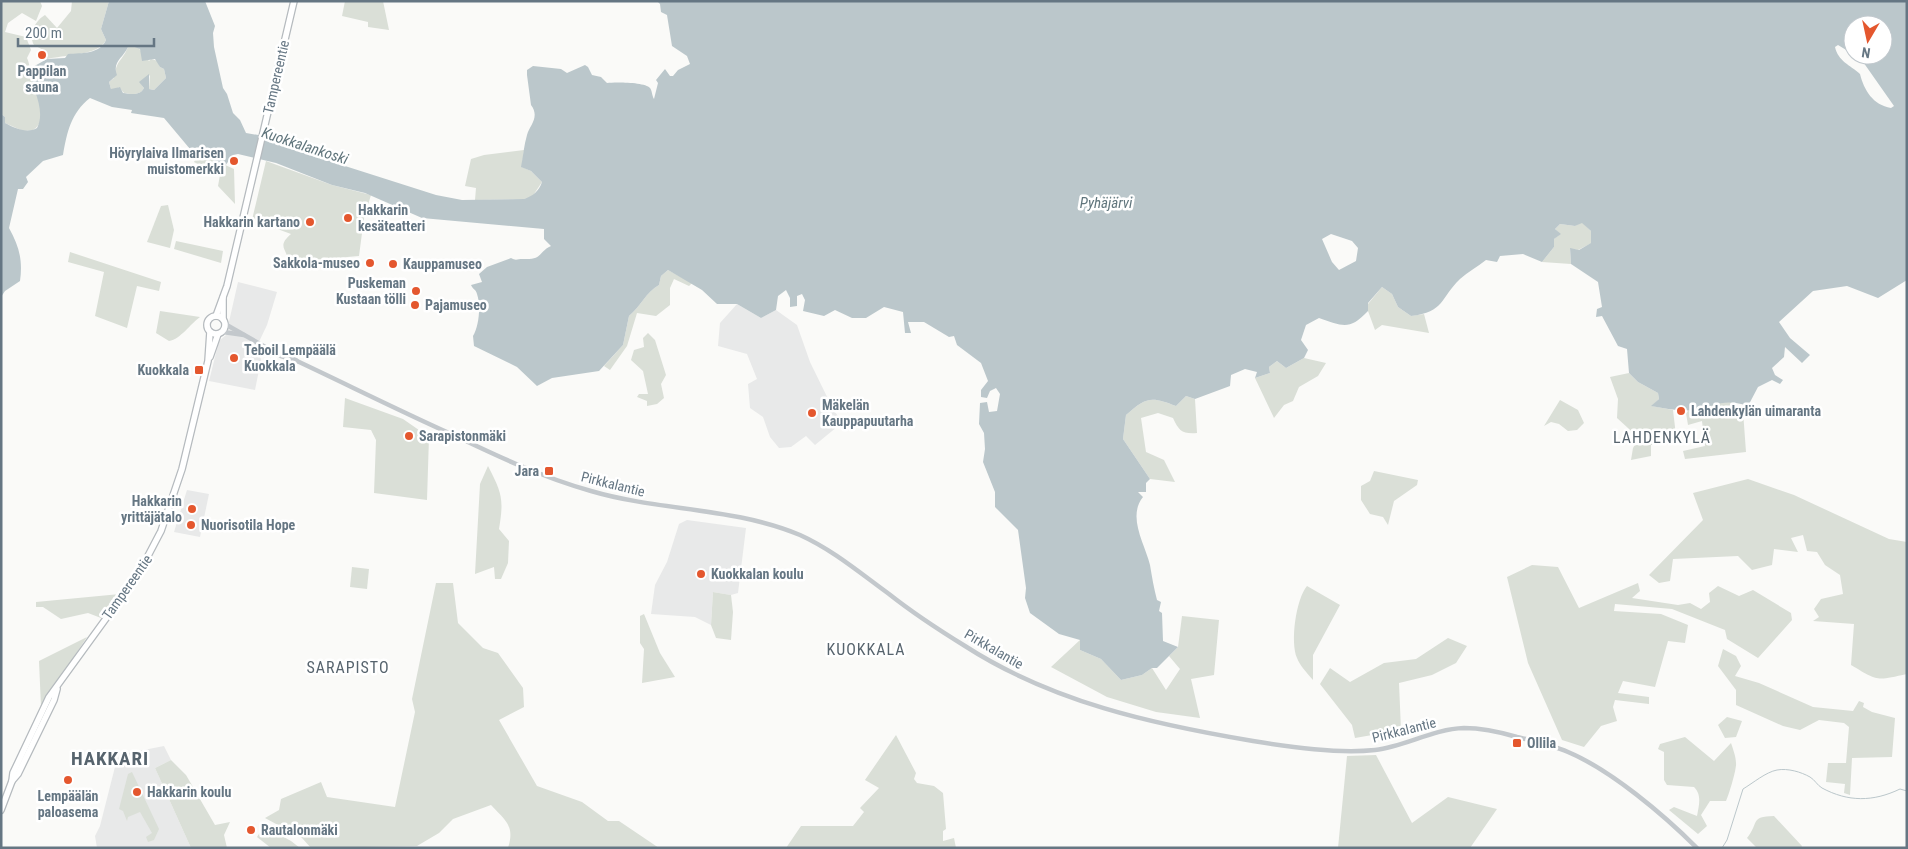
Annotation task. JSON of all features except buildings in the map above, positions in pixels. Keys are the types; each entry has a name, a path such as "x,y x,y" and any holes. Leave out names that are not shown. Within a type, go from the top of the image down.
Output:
{"main road":[{"name":"Tampereentie","path":"216,316 224,298 294,1"},
{"name":"Tampereentie","path":"224,298 224,322"},
{"path":"216,316 224,322 220,333 210,332 207,324 210,318 216,316"},
{"name":"Tampereentie","path":"1,810 12,781 13,773 30,734 49,698 139,573 162,531 182,469 208,361 210,332"},
{"name":"Tampereentie","path":"208,361 220,333"}],"street":[{"name":"Pirkkalantie","path":"224,322 277,352 288,354 297,361 494,454 564,483 642,503 762,521 799,535 837,555 919,616 980,656 1029,681 1074,700 1115,713 1178,727 1255,741 1334,750 1375,750 1438,732 1461,728 1489,730 1548,745 1588,762 1612,777 1679,831 1697,848"},
{"name":"Pirkkalantie","path":"220,333 245,335"}],"shaded area":[{"path":"1,1 40,1 42,6 36,21 22,13 8,23 5,32 26,37 31,50 27,58 41,111 41,119 33,130 23,131 5,123 5,117 1,114"},
{"path":"72,1 109,1 101,29 106,40 96,49 88,52 47,59 47,52 34,45 32,32 38,21 45,15 57,28 71,11"},
{"path":"345,1 383,1 389,30 368,27 368,22 342,16"},
{"path":"137,46 149,61 151,59 158,61 160,67 164,69 166,78 154,90 149,89 150,75 141,84 144,88 138,93 124,93 119,87 115,90 111,89 109,82 114,78 118,63 128,47"},
{"path":"524,150 522,167 531,171 542,182 532,197 524,199 475,200 476,188 465,186 471,159 484,155"},
{"path":"199,153 234,169 235,204 218,186 220,175 194,162"},
{"path":"266,161 332,185 371,195 364,218 359,256 289,262 283,244 291,234 261,223 257,226 251,224"},
{"path":"168,205 174,230 170,248 147,242 161,206"},
{"path":"1582,222 1591,231 1592,243 1578,250 1570,249 1571,264 1542,262 1554,247 1554,239 1560,234 1555,229 1560,224 1575,226"},
{"path":"176,241 223,251 221,263 174,249"},
{"path":"70,252 161,282 159,291 137,286 127,328 95,316 104,272 68,262"},
{"path":"668,270 692,283 689,286 674,279 670,288 670,305 656,316 637,313 627,346 610,370 604,366 623,345 629,316 651,291 659,285 661,276"},
{"path":"238,282 277,292 267,325 257,346 261,360 255,390 209,381 219,341 226,335"},
{"path":"1382,287 1392,294 1398,307 1411,316 1424,314 1429,333 1382,325 1375,330 1368,311 1368,304"},
{"name":"Mäkelän Kauppapuutarha","path":"737,304 761,318 776,310 797,325 810,362 834,411 843,422 815,445 806,436 791,447 779,448 770,437 763,417 750,408 748,384 757,379 747,354 718,346 720,323"},
{"path":"160,311 200,317 181,334 169,341 156,333"},
{"path":"648,333 655,340 666,375 661,384 664,398 657,404 647,406 647,401 637,397 639,394 648,394 643,371 631,360 634,350 644,347 643,338"},
{"path":"1304,358 1326,363 1318,376 1299,387 1293,401 1284,405 1274,418 1255,378 1270,373 1269,367 1277,361 1286,368"},
{"path":"1629,373 1638,382 1658,393 1659,399 1652,406 1673,410 1677,444 1651,445 1651,456 1631,460 1633,448 1639,438 1617,418 1618,399 1610,377"},
{"path":"1186,396 1195,399 1197,433 1182,431 1173,418 1158,413 1141,418 1146,452 1164,460 1175,482 1150,479 1123,439 1126,415 1149,400 1176,406"},
{"path":"345,398 403,419 429,437 427,500 374,493 376,440 371,430 343,427"},
{"path":"1560,400 1578,410 1584,423 1577,430 1568,431 1559,424 1551,422 1544,426"},
{"path":"1731,400 1743,411 1746,452 1685,459 1683,451 1705,446 1702,421 1688,425 1686,413 1689,410"},
{"path":"488,466 501,496 499,529 509,541 508,563 501,579 495,579 494,567 475,574 480,484"},
{"path":"1374,471 1418,480 1417,485 1394,501 1388,525 1383,517 1370,514 1361,500 1361,486 1370,481"},
{"path":"1748,479 1794,495 1889,539 1907,542 1907,674 1889,678 1872,677 1851,665 1854,624 1813,621 1819,617 1814,609 1821,599 1843,594 1840,575 1825,565 1817,552 1807,551 1803,535 1791,538 1798,552 1774,549 1772,565 1752,570 1738,556 1673,559 1670,581 1659,583 1649,575 1703,520 1693,493"},
{"path":"187,490 209,494 200,537 174,532"},
{"name":"Kuokkalan koulu","path":"687,520 746,528 738,593 731,595 713,592 711,625 695,617 651,614 655,585 667,562 679,524"},
{"path":"1532,565 1558,567 1579,608 1638,583 1640,591 1632,598 1678,605 1690,603 1701,609 1710,602 1709,593 1718,586 1739,596 1753,590 1791,613 1792,620 1758,658 1727,639 1725,630 1672,609 1615,604 1614,611 1661,614 1688,625 1685,643 1668,641 1655,687 1623,681 1618,693 1649,697 1649,704 1615,700 1613,707 1617,721 1601,726 1584,747 1562,740 1528,663 1507,577"},
{"path":"352,567 369,569 367,589 350,587"},
{"path":"436,583 453,583 458,623 483,648 498,653 523,688 524,707 499,720 537,786 582,802 608,821 619,821 659,848 508,848 510,829 505,820 491,805 453,819 439,833 417,846 311,848 302,838 265,818 279,810 281,799 321,782 327,797 395,807 415,712 412,699"},
{"path":"1307,586 1340,605 1313,655 1313,680 1298,661 1294,642 1297,610"},
{"path":"713,592 731,595 733,612 731,640 716,638 711,625"},
{"path":"120,594 101,618 88,613 61,619 43,607 36,607 36,602"},
{"path":"644,614 660,653 675,677 642,683 644,649 640,643 640,616"},
{"path":"1182,616 1219,620 1214,675 1191,679 1200,718 1156,712 1107,697 1051,667 1080,640 1080,650 1101,659 1121,680 1142,675 1152,668 1166,690 1180,669 1169,656 1178,647"},
{"path":"87,637 41,707 39,661"},
{"path":"1448,638 1467,646 1456,663 1432,675 1399,683 1401,730 1355,738 1352,725 1320,684 1330,668 1350,682 1384,663 1416,659"},
{"path":"1723,649 1736,656 1741,666 1735,676 1759,683 1813,707 1853,711 1859,701 1864,703 1863,707 1872,712 1895,718 1892,757 1852,758 1850,795 1844,793 1845,784 1826,782 1828,763 1846,763 1849,727 1844,723 1819,720 1800,730 1783,726 1736,705 1736,690 1718,666"},
{"path":"1727,717 1742,721 1736,737 1725,738 1718,725"},
{"path":"896,735 916,773 914,779 917,783 934,786 943,793 946,829 943,831 943,841 954,838 956,848 786,848 801,826 853,826 864,812 860,808 879,788 865,780"},
{"path":"1685,737 1714,761 1731,743 1736,761 1731,788 1726,801 1710,801 1701,815 1707,826 1698,834 1669,810 1674,807 1697,816 1699,800 1697,790 1694,787 1667,785 1664,780 1664,752 1658,749 1660,744"},
{"name":"Hakkarin koulu","path":"164,746 171,760 155,768 191,848 97,848 95,836 100,826 117,759 123,754"},
{"path":"1376,755 1412,823 1448,797 1497,809 1470,848 1338,848 1347,756"},
{"path":"171,760 186,775 215,825 230,822 224,835 227,848 191,848 155,768"},
{"path":"132,772 159,829 154,840 148,842 146,837 152,833 140,812 128,817 127,821 123,811 119,809 128,774"},
{"path":"1774,816 1802,846 1801,848 1757,848 1747,838 1758,819"},
{"path":"264,826 300,848 271,848 257,837"}],"water":[{"name":"Pyhäjärvi","path":"109,1 205,1 215,26 213,33 214,47 223,88 233,113 240,120 246,133 288,140 302,149 345,166 436,195 462,200 524,199 535,193 542,182 531,171 521,167 528,131 534,121 535,113 531,105 527,70 533,66 561,69 567,73 585,65 592,75 601,77 607,83 630,83 647,86 651,89 654,99 658,83 656,80 665,69 670,76 673,76 678,70 690,64 687,56 672,46 667,15 661,12 660,4 657,1 1907,1 1907,280 1878,298 1847,286 1813,291 1779,322 1790,338 1810,355 1802,363 1785,347 1784,357 1772,368 1775,375 1783,380 1780,384 1772,380 1758,387 1748,406 1726,403 1694,410 1667,409 1651,406 1659,399 1658,393 1638,382 1629,373 1627,349 1618,346 1602,316 1596,317 1597,309 1602,307 1598,282 1571,264 1570,248 1579,250 1591,243 1591,231 1582,223 1575,226 1560,224 1555,229 1561,234 1554,239 1554,247 1542,262 1523,254 1500,256 1497,262 1486,260 1460,279 1441,303 1430,311 1411,316 1398,307 1392,294 1382,287 1368,303 1368,311 1356,322 1340,325 1319,318 1306,325 1301,340 1308,350 1304,358 1286,368 1277,361 1269,367 1270,373 1255,378 1257,372 1245,369 1231,375 1230,386 1195,399 1186,396 1176,406 1154,400 1144,402 1126,415 1123,439 1150,479 1146,483 1146,492 1138,492 1143,497 1137,513 1137,522 1150,565 1157,600 1161,602 1159,611 1162,613 1163,641 1178,647 1157,668 1152,668 1142,675 1121,680 1101,659 1080,650 1080,640 1059,634 1030,613 1025,598 1026,588 1018,530 995,507 995,492 983,462 985,449 984,433 979,424 980,403 987,402 989,412 997,411 1000,394 996,388 990,391 987,398 981,397 981,390 988,381 981,363 957,345 954,336 949,337 924,322 908,322 911,333 905,333 903,312 884,307 866,318 852,318 835,310 824,316 803,311 805,300 802,294 797,296 797,306 790,307 790,298 786,290 778,296 776,310 761,318 737,304 717,304 702,290 668,270 661,276 659,285 651,291 629,316 623,345 599,371 552,378 537,386 517,367 474,346 473,336 478,321 479,304 477,292 471,285 482,282 479,274 487,267 511,258 515,260 529,259 540,255 551,246 544,239 544,229 422,218 365,193 332,185 276,163 238,154 233,155 225,166 193,148 190,149 164,118 131,113 132,110 112,107 90,98 74,117 66,138 63,155 43,161 26,177 28,182 23,189 18,189 9,228 19,253 21,266 20,281 5,291 1,297 1,114 5,117 5,123 17,128 33,130 37,128 40,120 40,111 31,79 31,68 47,59 65,58 68,54 90,52 100,48 106,40 101,29","holes":["132,46 140,49 142,61 155,59 160,67 164,69 166,78 154,90 149,89 149,74 139,82 144,88 138,93 123,93 120,87 111,89 109,82 117,75 117,63 128,47","1331,234 1352,241 1358,248 1356,261 1339,270 1332,262 1322,239"]}],"waterway":[{"path":"1722,848 1727,840 1743,789 1773,771 1799,772 1810,777 1822,788 1851,798 1870,798 1900,789 1907,791"}],"place":[{"name":"Pappilan sauna","path":"42,55"},
{"name":"Höyrylaiva Ilmarisen muistomerkki","path":"234,161"},
{"name":"Hakkarin kesäteatteri","path":"348,218"},
{"name":"Hakkarin kartano","path":"310,222"},
{"name":"Sakkola-museo","path":"370,263"},
{"name":"Kauppamuseo","path":"393,264"},
{"name":"Puskeman Kustaan tölli","path":"416,291"},
{"name":"Pajamuseo","path":"415,305"},
{"name":"Teboil Lempäälä Kuokkala","path":"234,358"},
{"name":"Kuokkala","path":"199,370"},
{"name":"Lahdenkylän uimaranta","path":"1681,411"},
{"name":"Mäkelän Kauppapuutarha","path":"812,413"},
{"name":"Sarapistonmäki","path":"409,436"},
{"name":"Jara","path":"549,471"},
{"name":"Hakkarin yrittäjätalo","path":"192,509"},
{"name":"Nuorisotila Hope","path":"191,525"},
{"name":"Kuokkalan koulu","path":"701,574"},
{"name":"Ollila","path":"1517,743"},
{"name":"Lempäälän paloasema","path":"68,780"},
{"name":"Hakkarin koulu","path":"137,792"},
{"name":"Rautalonmäki","path":"251,830"}],"district":[{"name":"LAHDENKYLÄ","path":"1662,437"},
{"name":"KUOKKALA","path":"866,649"},
{"name":"SARAPISTO","path":"348,667"},
{"name":"HAKKARI","path":"110,758"}],"water label":[{"name":"Kuokkalankoski","path":"305,146"}]}
